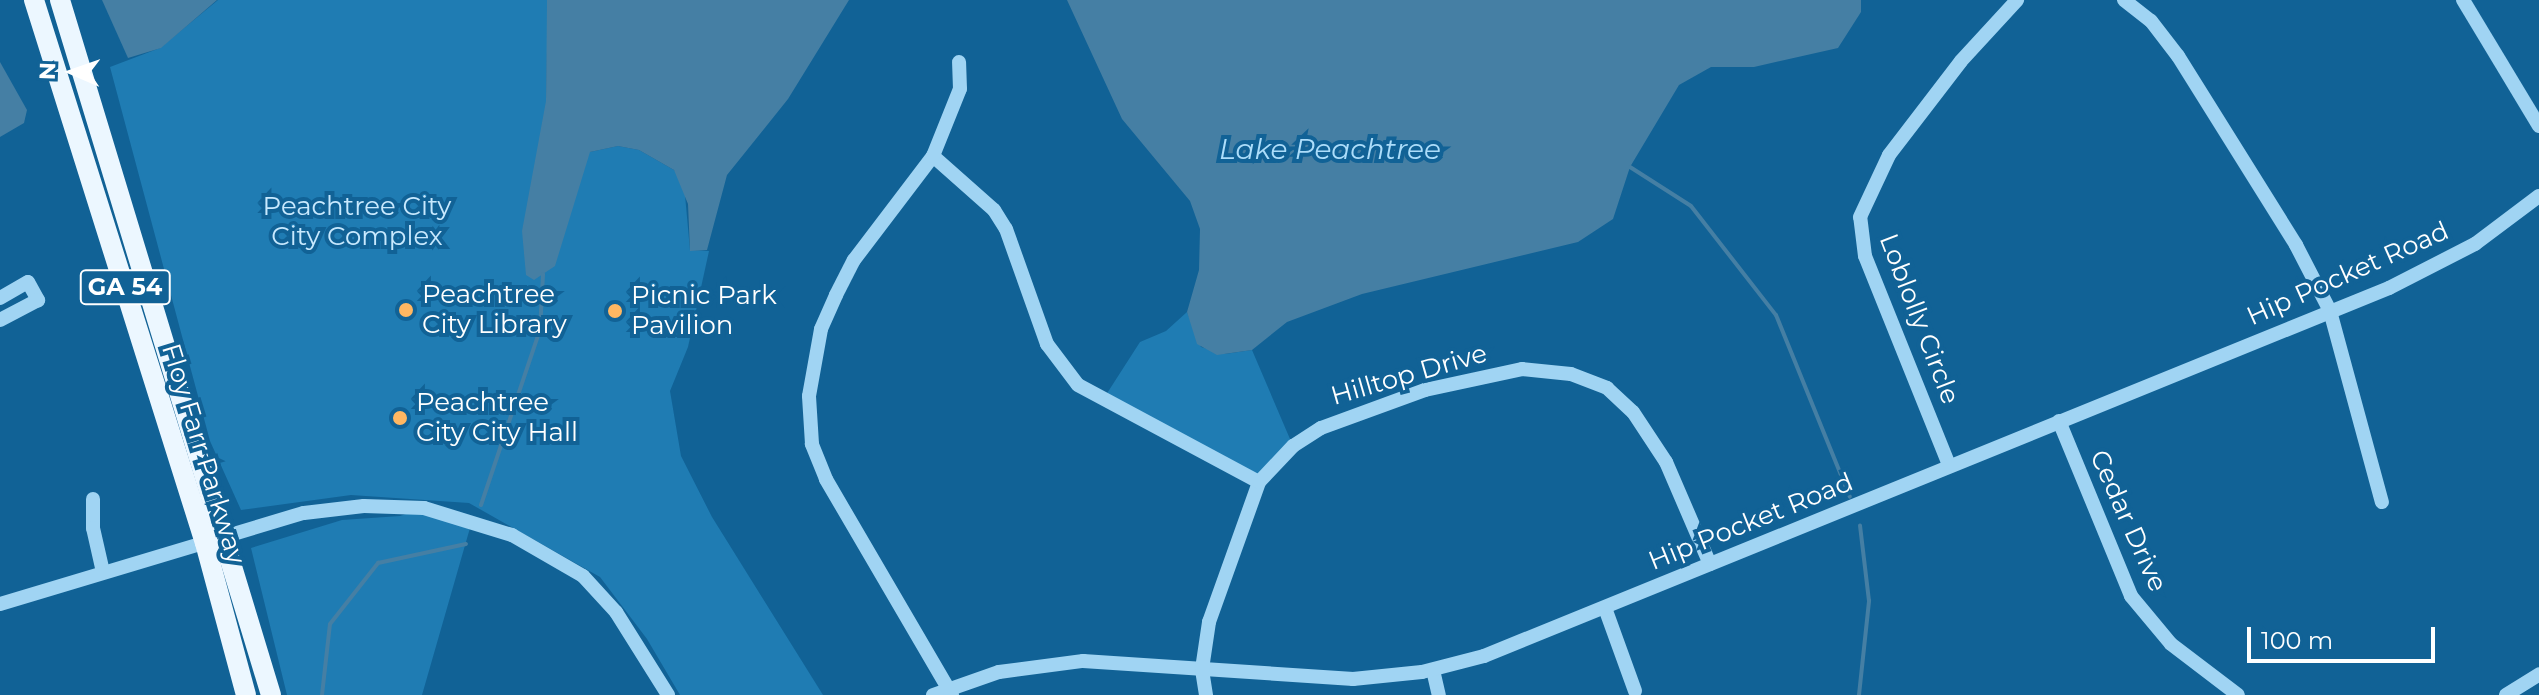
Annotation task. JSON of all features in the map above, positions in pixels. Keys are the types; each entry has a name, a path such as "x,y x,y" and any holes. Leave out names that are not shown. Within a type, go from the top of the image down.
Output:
{"main road":[{"name":"Floy Farr Parkway","path":"34,0 215,540 271,695"},
{"name":"Floy Farr Parkway","path":"60,0 215,540 246,695"}],"street":[{"name":"Loblolly Circle","path":"1949,465 1865,256 1860,217 1889,155 1961,61 2017,0"},
{"path":"2124,0 2151,21 2178,56 2296,245 2330,311 2382,502"},
{"path":"2463,0 2539,126"},
{"path":"950,691 826,479 809,419 812,368 836,295 854,260 933,156 960,89 959,62"},
{"path":"933,156 994,210 1006,229 1047,344 1078,385 1259,482"},
{"name":"Hip Pocket Road","path":"933,695 999,672 1083,661 1353,679 1433,670 1492,653 2431,268 2475,244 2539,196"},
{"path":"0,298 28,282 38,300 0,320"},
{"name":"Hilltop Drive","path":"1206,695 1202,669 1223,574 1259,482 1293,446 1339,419 1476,377 1549,369 1593,380 1633,412 1668,466 1710,564"},
{"name":"Cedar Drive","path":"2059,421 2131,596 2171,644 2238,695"},
{"path":"93,499 93,528 103,572"},
{"path":"0,604 304,513 364,506 424,508 483,524 535,546 583,576 616,612 668,695"},
{"path":"1605,608 1635,691"},
{"path":"1433,670 1439,695"},
{"path":"2506,695 2539,674"}],"green space":[{"name":"Peachtree City City Complex","path":"218,0 548,0 546,101 590,152 618,146 639,150 674,170 684,184 690,250 709,251 688,347 670,391 681,456 712,517 823,695 680,695 647,639 600,577 469,503 351,495 241,510 210,441 110,67 160,48"},
{"path":"1187,312 1201,347 1225,354 1252,350 1293,446 1259,482 1104,398 1140,342 1166,331"},
{"path":"424,508 472,521 422,695 287,695 251,548 342,520 400,516"}],"water":[{"path":"102,0 217,0 161,48 128,58"},
{"path":"547,0 849,0 788,99 727,175 707,250 690,251 688,204 674,170 639,150 618,146 590,152 555,266 534,280 526,275 522,231 546,101"},
{"name":"Lake Peachtree","path":"1067,0 1861,0 1861,12 1838,48 1754,67 1711,67 1679,85 1630,167 1613,219 1578,242 1362,294 1287,322 1252,350 1217,355 1197,344 1187,312 1199,270 1200,229 1190,201 1122,119"},
{"path":"0,62 27,110 24,123 0,137"}],"waterway":[{"path":"1630,167 1691,206 1776,315 1850,497"},
{"path":"481,505 540,330 543,274"},
{"path":"1859,695 1869,601 1860,526"},
{"path":"322,695 330,624 378,563 466,544"}],"place":[{"name":"Peachtree City Library","path":"406,310"},
{"name":"Picnic Park Pavilion","path":"615,311"},
{"name":"Peachtree City City Hall","path":"400,418"}]}
